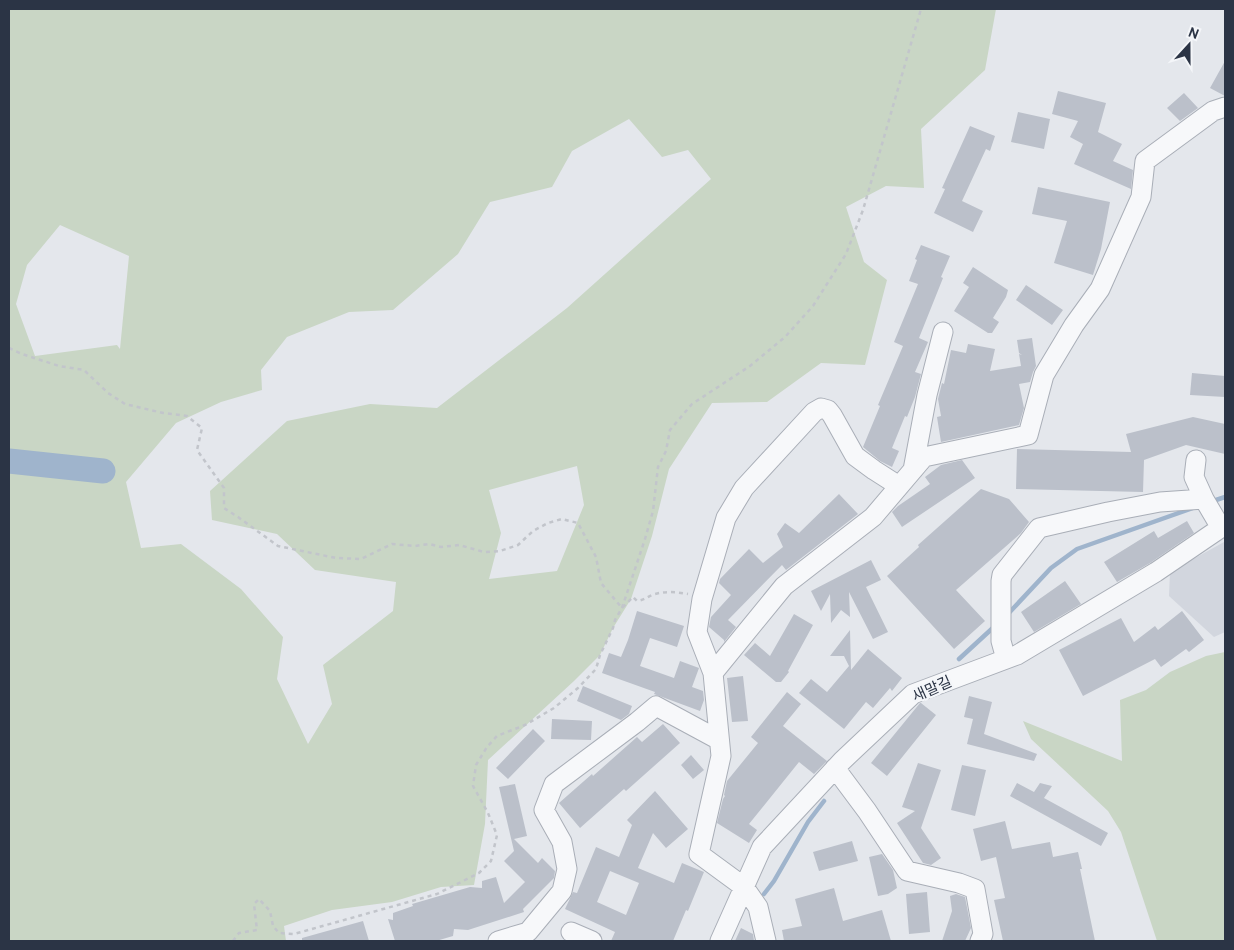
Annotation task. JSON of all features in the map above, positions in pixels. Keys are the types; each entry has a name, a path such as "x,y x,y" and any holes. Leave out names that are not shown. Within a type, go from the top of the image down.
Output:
{"street":[{"path":"714,674 784,586 873,517 924,457 1028,436 1044,375 1074,325 1100,289 1141,197 1145,161 1214,112 1225,107"},
{"path":"913,470 927,395 943,332"},
{"path":"766,941 758,907 744,887 699,854 720,756 714,674 697,632 702,599 726,518 730,511 744,488 814,412 821,408 828,410 855,456 899,486"},
{"path":"1196,460 1194,477 1207,503 1223,526"},
{"path":"1006,659 1001,641 1002,575 1039,528 1160,502 1207,503"},
{"name":"새말길","path":"720,941 762,847 835,768 913,694 1017,655 1156,572 1223,526"},
{"path":"498,941 528,932 562,891 568,869 562,842 544,810 554,784 656,706 719,740"},
{"path":"835,768 867,811 906,871 959,883 975,889 983,934 980,941"},
{"path":"571,932 592,941"}],"path":[{"path":"622,608 653,511 658,467 666,451 670,430 692,404 750,366 785,337 814,306 846,254 863,210 921,9"},
{"path":"9,348 59,366 84,370 108,393 125,404 163,413 187,416 202,428 197,450 224,488 224,508 278,546 336,558 361,559 392,544 415,546 429,544 441,547 459,545 484,552 500,551 518,545 533,531 548,523 562,519 578,523 596,557 601,583 622,608"},
{"path":"233,941 239,933 257,930 254,904 259,899 270,911 273,926 279,933 294,934 437,894 479,873 491,861 497,835 488,813 473,786 476,765 487,747 497,736 525,725 554,708 578,688 596,669 600,655 613,628 614,620 622,608 634,597 636,601 644,600 654,594 667,592 688,594 702,599"}],"shaded area":[{"path":"1224,542 1225,632 1214,637 1169,596 1170,572"}],"green space":[{"path":"9,9 996,9 985,70 921,129 924,188 886,186 846,207 864,262 887,280 865,365 821,363 767,402 712,403 669,469 652,536 631,599 613,628 600,655 488,760 485,824 474,885 441,887 392,902 332,910 284,926 286,941 9,941","holes":["629,119 662,157 688,150 711,179 567,308 437,408 370,404 287,421 210,491 212,520 277,534 315,570 396,582 393,611 323,665 332,704 308,744 277,679 283,637 241,589 181,544 141,548 126,482 176,423 221,402 262,390 261,370 287,337 349,312 393,310 458,254 490,202 552,187 572,151","60,225 129,256 120,349 117,345 35,356 16,304 27,265","577,466 584,505 557,571 489,579 501,533 489,490"]},
{"path":"1225,652 1225,941 1157,941 1121,832 1108,811 1031,739 1023,721 1122,761 1120,700 1146,690 1170,672 1206,656"}],"building":[{"path":"1225,61 1225,96 1210,88"},
{"path":"1058,91 1106,103 1098,132 1122,144 1113,161 1133,170 1131,189 1074,164 1083,144 1070,137 1078,121 1052,114"},
{"path":"1184,93 1198,108 1180,121 1167,108"},
{"path":"1018,112 1050,119 1044,149 1011,142"},
{"path":"970,126 995,136 990,151 986,149 962,201 983,211 973,232 934,213 945,189 942,188"},
{"path":"1038,187 1110,202 1101,249 1093,275 1054,263 1067,221 1032,214"},
{"path":"921,245 950,256 919,338 928,342 915,372 921,374 915,397 892,448 899,451 892,467 880,461 863,447 880,406 878,405 903,346 894,342 918,284 909,281"},
{"path":"973,267 1008,290 1006,297 993,318 999,322 992,333 988,333 954,311 969,287 963,283"},
{"path":"1026,285 1063,310 1052,325 1016,300"},
{"path":"1032,338 1036,366 1030,382 1019,384 1024,408 1019,425 941,442 937,417 941,416 938,399 942,383 944,384 951,350 966,353 968,344 995,349 990,371 1021,366 1019,354 1022,355 1019,353 1017,340"},
{"path":"1192,373 1225,376 1225,397 1190,395"},
{"path":"1193,417 1225,424 1225,454 1186,445 1144,460 1143,492 1016,489 1017,449 1131,452 1126,434"},
{"path":"962,460 975,478 902,527 892,512 930,484 925,477 941,465"},
{"path":"981,489 1009,499 1029,522 1021,533 956,590 985,621 954,649 887,576 919,547 918,545"},
{"path":"839,494 858,514 786,570 782,565 728,620 736,627 724,642 709,627 711,617 731,595 719,583 720,579 749,549 763,563 783,547 777,534 785,523 799,533"},
{"path":"1187,521 1194,533 1150,563 1117,582 1104,562 1154,531 1158,538"},
{"path":"871,560 881,580 866,587 888,632 873,639 849,592 850,617 841,610 831,623 830,594 821,611 811,591"},
{"path":"1065,581 1081,604 1034,632 1021,612"},
{"path":"637,611 684,626 677,647 650,638 640,666 674,678 680,661 699,668 692,687 703,691 704,700 700,711 602,673 609,653 621,657"},
{"path":"1182,611 1204,640 1189,652 1186,649 1161,667 1155,659 1083,696 1059,650 1121,618 1134,642 1155,626 1158,630"},
{"path":"794,614 813,625 789,672 781,682 776,682 744,655 755,643 770,656"},
{"path":"850,630 851,670 868,649 902,678 892,691 890,688 873,708 866,702 844,729 799,693 811,679 827,692 849,666 844,656 830,656"},
{"path":"743,676 748,721 732,722 727,678"},
{"path":"583,686 632,706 629,714 621,720 577,701"},
{"path":"787,692 801,704 783,726 827,761 814,774 799,762 749,824 757,830 749,843 717,823 725,796 727,781 758,743 751,737"},
{"path":"969,696 992,702 984,734 1037,754 1034,761 967,744 973,719 964,717"},
{"path":"920,703 936,715 887,776 871,763"},
{"path":"552,719 592,721 591,740 551,739"},
{"path":"663,724 680,743 626,791 624,789 580,828 559,803 637,737 642,742"},
{"path":"533,729 545,741 508,779 496,768"},
{"path":"691,755 704,770 693,779 681,765"},
{"path":"918,763 941,770 921,828 941,858 931,865 923,863 897,823 915,811 902,807"},
{"path":"962,765 986,770 975,816 951,810"},
{"path":"1017,783 1034,792 1040,783 1052,786 1044,798 1108,833 1101,846 1010,796"},
{"path":"515,784 527,836 514,839 538,863 542,858 555,871 554,878 523,909 524,912 468,930 454,929 453,936 436,941 395,941 388,919 393,920 393,913 413,906 412,904 470,887 482,888 482,881 496,877 504,903 525,882 504,861 514,851 499,787"},
{"path":"655,791 688,829 666,848 653,833 638,868 674,883 682,863 704,872 673,941 611,941 615,932 565,909 573,892 577,893 596,847 619,857 632,825 627,820","holes":["610,871 639,883 626,915 597,902"]},
{"path":"1005,821 1012,849 1050,842 1053,857 1078,852 1095,941 1003,941 994,900 1005,898 996,857 981,861 973,829"},
{"path":"852,841 858,861 819,871 813,852"},
{"path":"882,854 893,870 897,888 888,894 878,896 869,857"},
{"path":"834,888 843,921 882,910 891,941 784,941 782,930 802,926 795,899"},
{"path":"927,892 930,932 909,934 906,894"},
{"path":"956,894 965,897 971,928 965,941 942,941 952,911 950,896"},
{"path":"363,921 369,941 302,941 302,938"},
{"path":"741,928 753,934 754,941 735,941"}],"waterway":[{"path":"9,461 103,471"},
{"path":"1210,502 1225,497"},
{"path":"1007,615 1051,568 1077,549 1193,508"},
{"path":"959,659 996,625"},
{"path":"764,894 774,881 808,822 824,801"}]}
